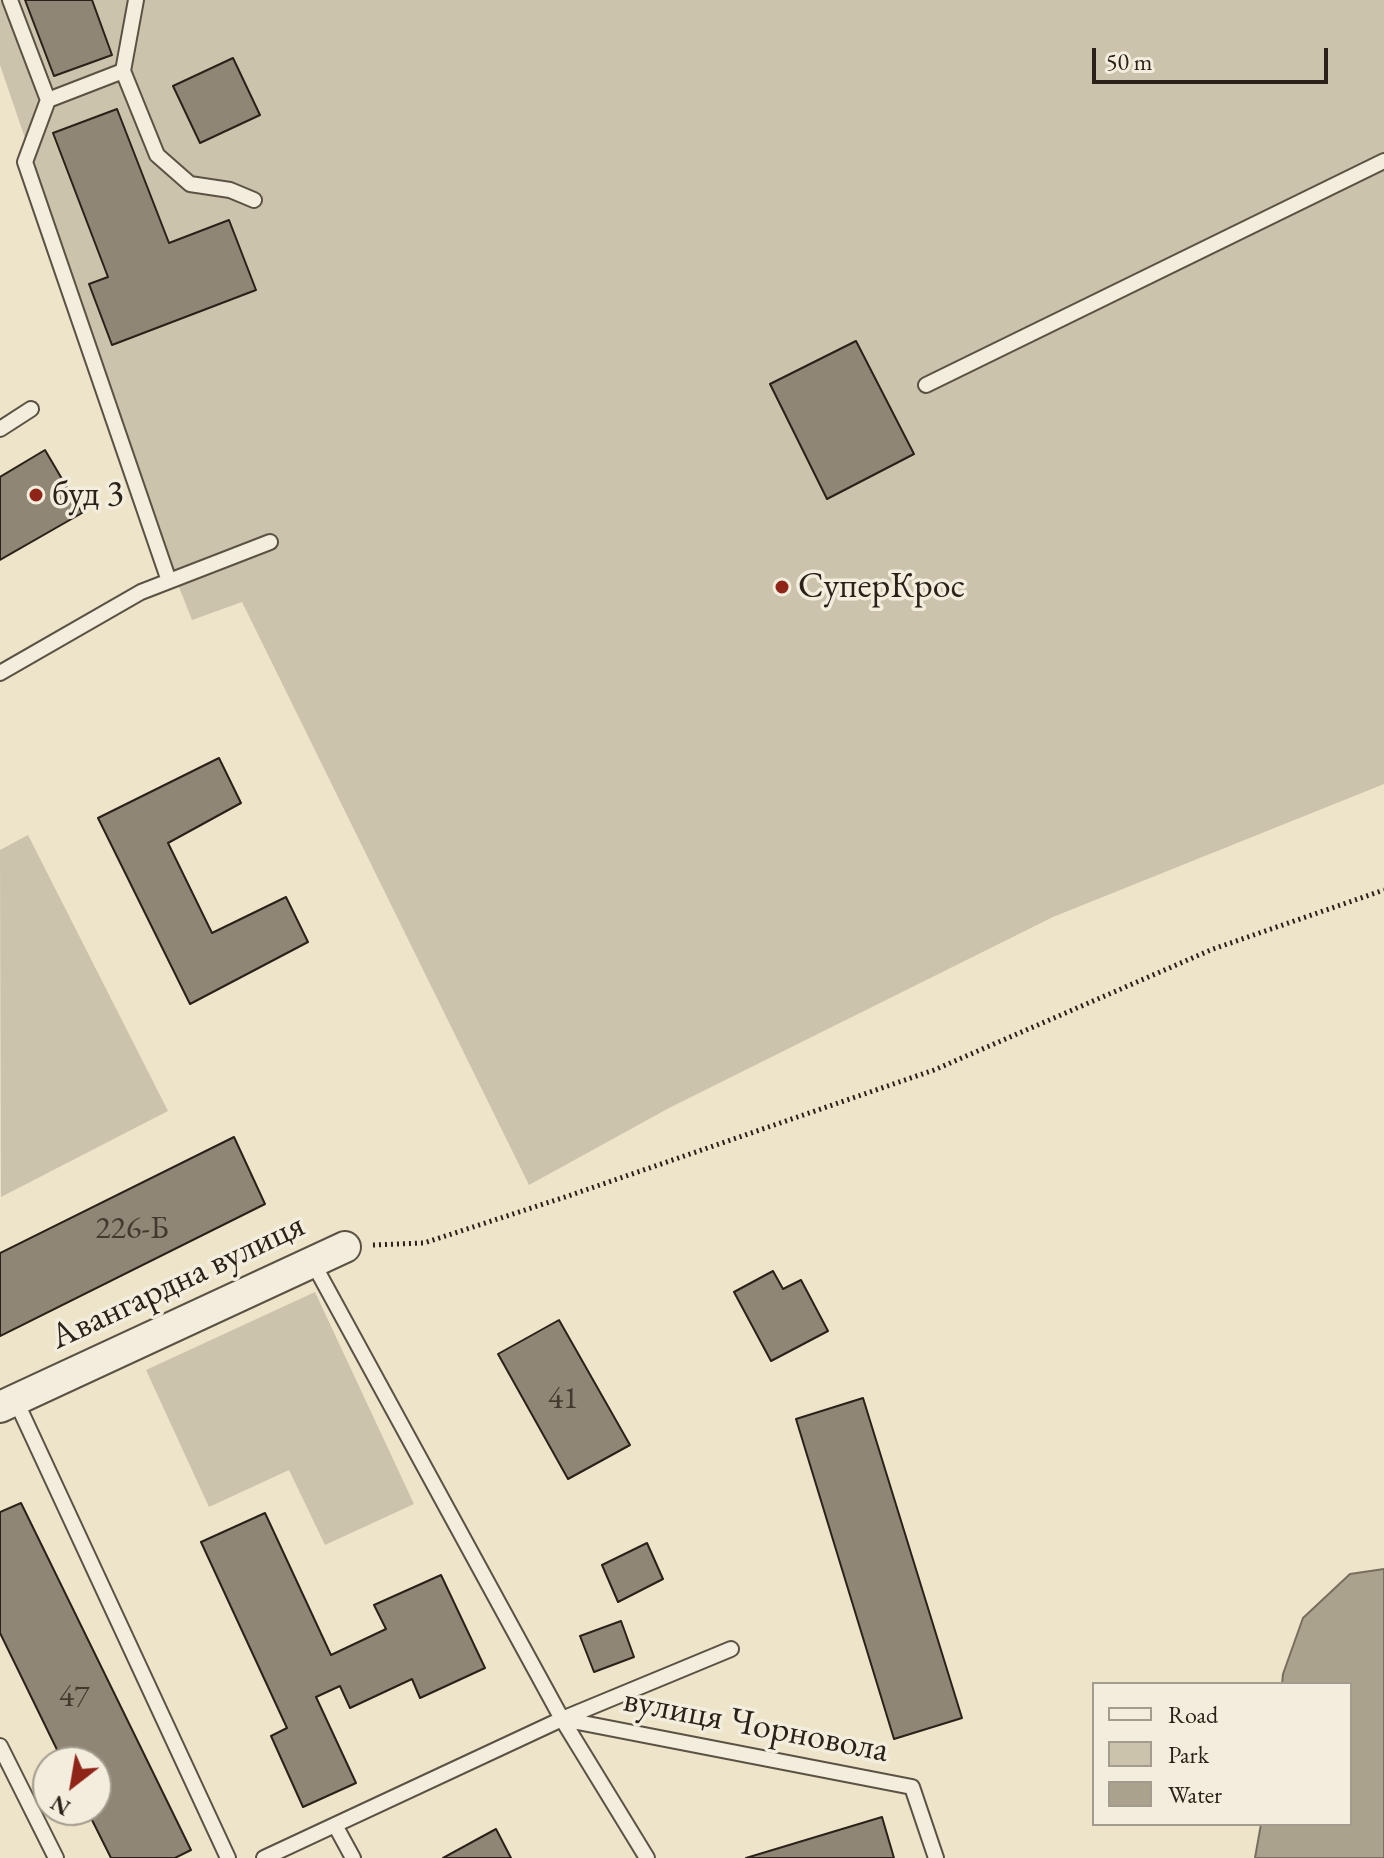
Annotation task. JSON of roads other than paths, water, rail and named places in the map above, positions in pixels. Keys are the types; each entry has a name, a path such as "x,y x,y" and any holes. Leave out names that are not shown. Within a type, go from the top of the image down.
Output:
{"street":[{"name":"Авангардна вулиця","path":"8,1404 345,1247"}],"lane":[{"path":"10,0 48,100 25,162 169,581"},
{"path":"136,0 123,71 157,155 190,184 230,190 254,200"},
{"path":"48,100 123,71"},
{"path":"926,385 1384,161"},
{"path":"0,429 31,409"},
{"path":"0,673 141,592 270,542"},
{"path":"312,1261 562,1719 647,1858"},
{"path":"8,1404 228,1858"},
{"path":"264,1858 562,1719 731,1649"},
{"name":"вулиця Чорновола","path":"562,1719 912,1787 936,1858"},
{"path":"0,1746 56,1858"},
{"path":"335,1825 353,1858"}],"water":[{"path":"1384,1569 1384,1858 1255,1858 1261,1826 1352,1826 1352,1682 1282,1682 1303,1618 1350,1574"}],"place":[{"name":"буд 3","path":"36,495"},
{"name":"СуперКрос","path":"782,587"}]}
